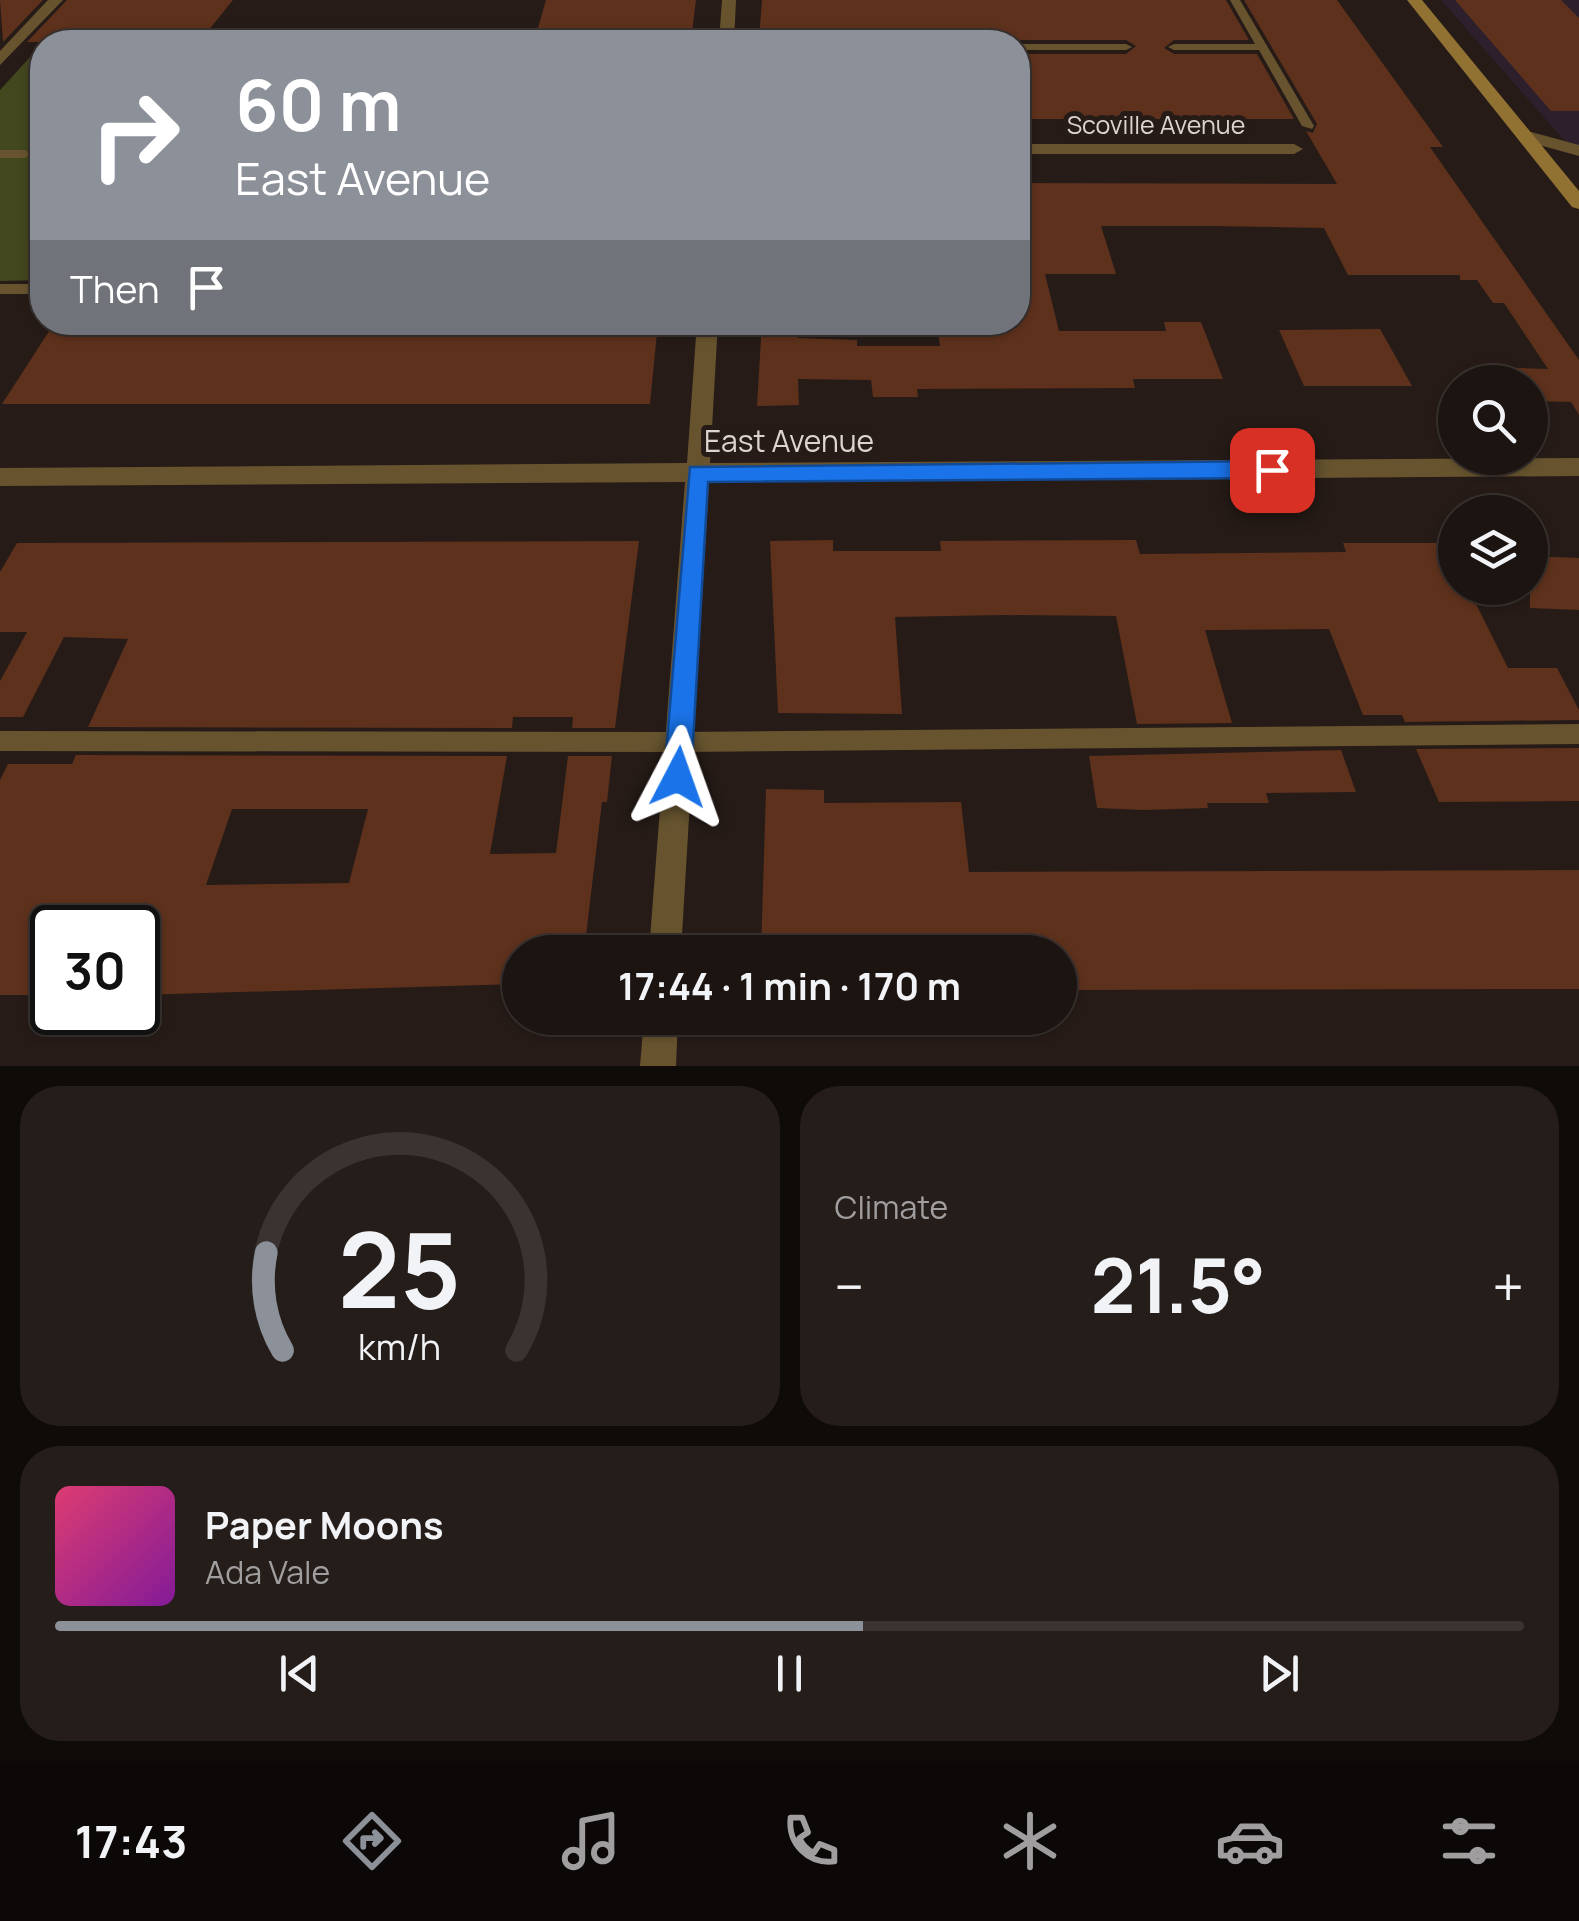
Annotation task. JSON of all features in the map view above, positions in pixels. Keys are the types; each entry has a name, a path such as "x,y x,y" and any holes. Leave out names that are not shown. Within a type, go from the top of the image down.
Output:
{"main road":[{"path":"1414,0 1579,203"}],"street":[{"path":"3,53 56,0"},
{"path":"728,30 730,0"},
{"path":"1524,135 1579,151"},
{"name":"Scoville Avenue","path":"1030,150 1294,149"},
{"path":"667,935 707,335"},
{"name":"East Avenue","path":"0,477 1579,467"},
{"path":"658,1066 660,1035"}],"lane":[{"path":"1235,0 1308,126"},
{"path":"1030,47 1126,47"},
{"path":"1174,47 1262,47"},
{"path":"0,154 25,154"},
{"path":"0,289 30,289"},
{"path":"0,741 680,742 1579,734"}],"shaded area":[{"path":"1441,0 1579,0 1579,158 1578,156"}],"green space":[{"path":"30,57 30,280 0,281 0,90"}],"building":[{"path":"0,0 43,0 3,42"},
{"path":"67,0 233,0 209,30 38,30"},
{"path":"546,0 696,0 692,30 537,30"},
{"path":"762,0 1226,0 1249,40 1174,40 1164,48 1174,54 1257,54 1294,119 1030,119 1030,54 1126,54 1136,46 1126,40 1030,40 1030,30 760,30"},
{"path":"1244,0 1337,0 1443,147 1430,147 1579,360 1579,415 1571,402 1548,401 1548,365 1504,303 1493,303 1477,280 1460,280 1460,275 1348,275 1324,228 1210,226 1101,226 1116,274 1045,274 1059,331 1166,331 1164,322 1201,322 1223,379 1133,379 1135,388 917,389 918,397 873,397 871,380 798,379 799,405 757,406 761,335 857,340 857,346 940,346 938,335 1030,335 1030,183 1337,184 1306,131 1313,133 1317,124"},
{"path":"1455,0 1561,0 1579,18 1579,111 1551,111"},
{"path":"1380,329 1412,386 1304,386 1279,330"},
{"path":"47,335 657,335 650,404 2,404"},
{"path":"833,540 833,551 941,551 940,541 1136,540 1140,554 1346,552 1343,543 1438,543 1438,605 1476,605 1508,668 1557,668 1579,710 1579,720 1405,722 1402,715 1363,715 1329,629 1205,630 1232,723 1137,724 1116,616 1003,615 895,617 902,714 778,713 770,541"},
{"path":"639,541 615,728 572,728 573,717 513,717 512,728 88,727 128,639 64,637 23,717 0,717 0,681 27,632 0,632 0,572 17,543"},
{"path":"1548,557 1579,558 1579,610 1530,608 1548,605"},
{"path":"1579,748 1579,801 1439,802 1416,749"},
{"path":"1341,750 1356,792 1266,793 1269,803 1207,803 1208,808 1144,810 1097,808 1089,756"},
{"path":"76,755 507,756 490,854 556,853 568,756 612,756 607,802 602,802 586,935 502,935 502,985 160,994 160,905 30,905 30,995 0,995 0,780 8,764 72,764","holes":["232,809 368,809 349,883 206,885"]},
{"path":"766,789 824,790 824,803 961,802 969,872 1579,870 1579,989 1077,990 1077,935 762,935"}],"route":[{"path":"678,777 698,474 1272,470"}]}
